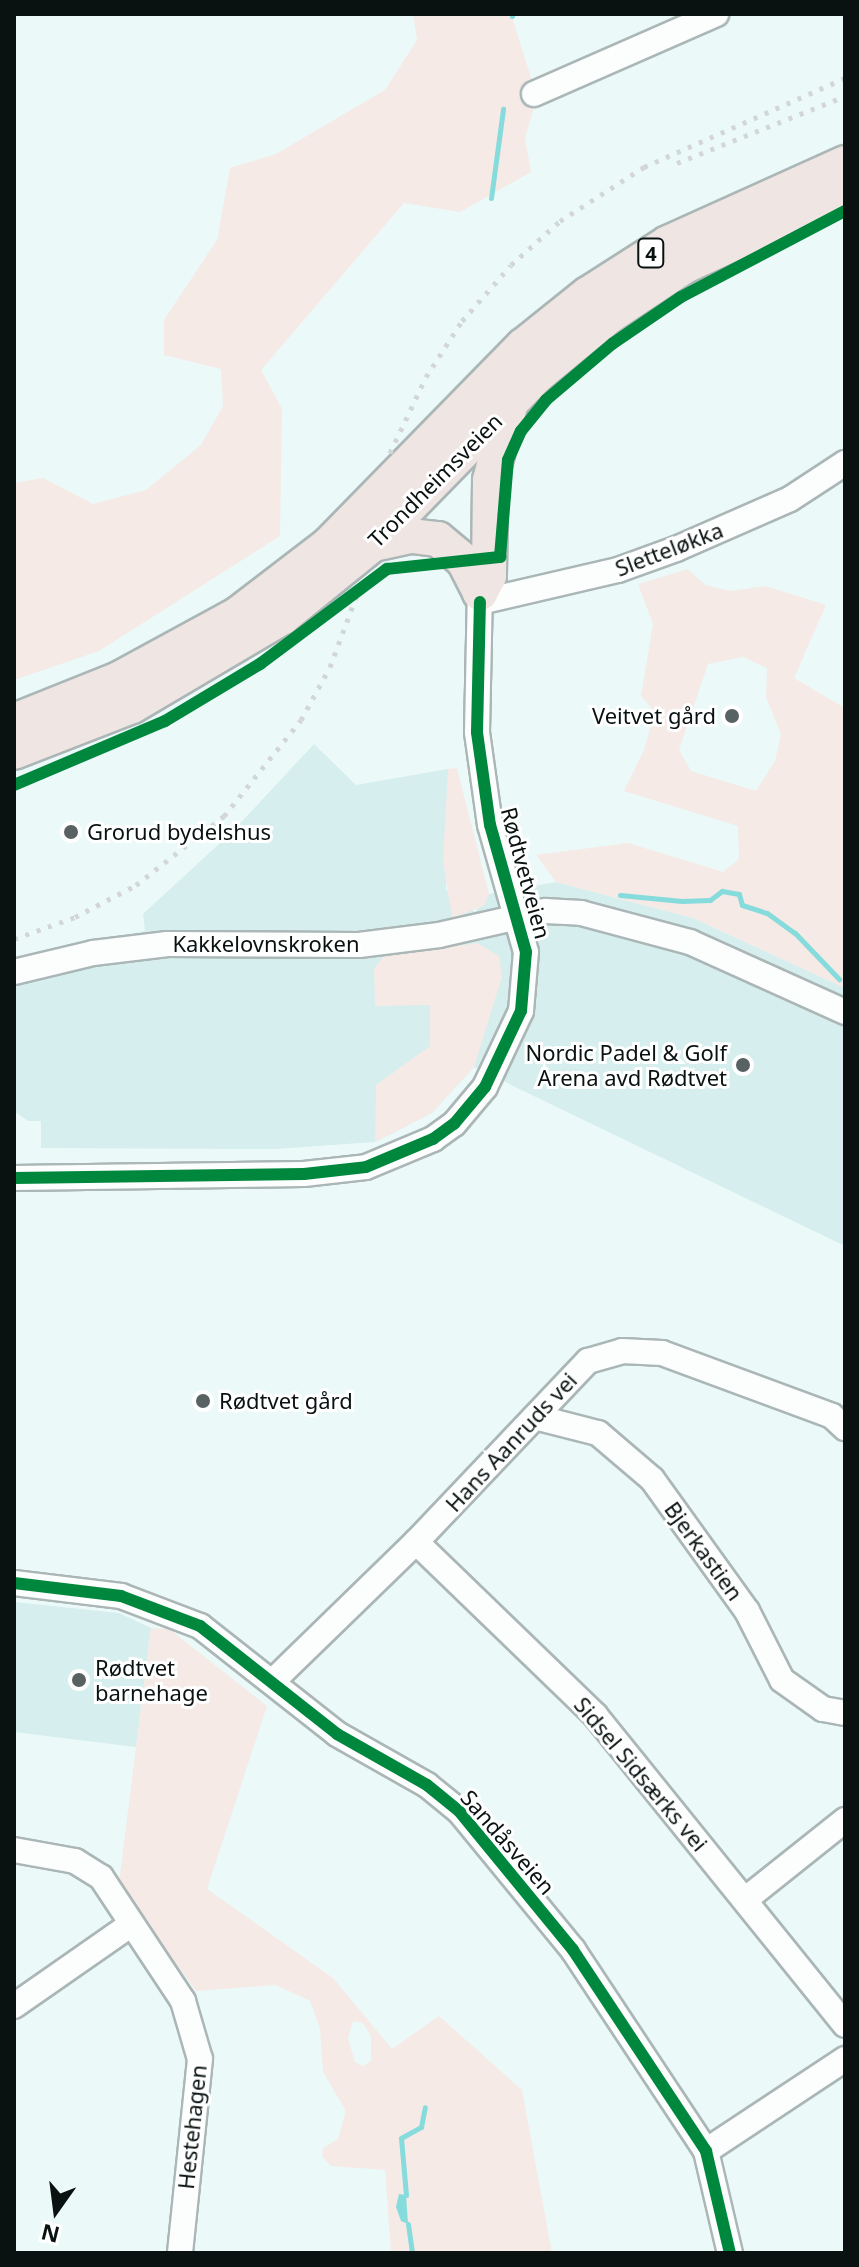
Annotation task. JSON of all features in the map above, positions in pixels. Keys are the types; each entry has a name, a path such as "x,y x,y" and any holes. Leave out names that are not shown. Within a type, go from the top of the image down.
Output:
{"highway":[{"name":"Trondheimsveien","path":"14,721 119,679 238,614 328,545 523,346 588,294 668,243 845,163"},
{"name":"Trondheimsveien","path":"14,752 132,706 224,656 294,610 373,544 568,348 664,279 726,245 845,192"},
{"path":"480,598 489,576 495,453 514,399"},
{"path":"373,544 412,536 438,539 464,561 480,598"}],"street":[{"path":"534,94 716,14"},
{"name":"Sletteløkka","path":"480,598 618,570 676,549 790,499 845,463"},
{"name":"Rødtvetveien","path":"14,1178 304,1174 366,1167 410,1153 454,1124 506,1051 524,988 526,952 519,917 490,825 477,732 480,598"},
{"name":"Kakkelovnskroken","path":"14,972 93,953 152,946 359,945 519,917 581,913 653,930 845,1012"},
{"name":"Hans Aanruds vei","path":"272,1682 416,1542 588,1361 622,1351 676,1358 832,1416 845,1428"},
{"name":"Bjerkastien","path":"535,1417 598,1433 652,1479 747,1611 782,1680 823,1709 845,1713"},
{"name":"Sidsel Sidsærks vei","path":"416,1542 595,1715 845,2025"},
{"name":"Sandåsveien","path":"14,1583 121,1596 200,1626 337,1734 427,1785 459,1811 573,1950 706,2151 730,2253"},
{"path":"746,1899 845,1820"},
{"name":"Hestehagen","path":"14,1850 75,1861 92,1870 183,2001 199,2041 199,2091 180,2253"},
{"path":"14,2006 130,1925"},
{"path":"706,2151 845,2059"}],"shaded area":[{"path":"413,14 511,14 537,97 525,138 531,172 460,212 404,203 261,370 282,409 280,536 99,651 14,680 14,483 43,478 93,504 146,490 201,445 223,406 221,369 164,355 164,320 217,240 230,168 276,154 385,90 417,40"},
{"path":"688,569 705,585 730,591 765,586 826,605 794,678 845,708 845,988 693,918 556,882 536,855 628,843 723,872 739,859 738,826 624,791 644,750 655,712 641,696 653,624 638,584","holes":["743,657 767,668 766,697 781,734 775,761 756,791 691,771 679,750 708,664"]},
{"path":"314,744 356,785 448,769 446,890 475,912 489,894 556,882 693,918 845,988 845,1246 474,1067 432,1113 375,1142 275,1149 41,1148 41,1121 28,1121 14,1111 14,958 145,931 143,914 232,832"},
{"path":"457,768 489,894 484,906 452,918 443,861 448,769"},
{"path":"477,943 499,956 502,977 474,1067 432,1113 375,1142 376,1085 430,1046 430,1005 375,1006 374,969 383,957"},
{"name":"Rødtvet barnehage","path":"14,1602 119,1613 151,1628 136,1747 14,1732"},
{"path":"151,1628 169,1629 267,1706 207,1889 333,1978 392,2049 439,2016 522,2090 552,2253 391,2253 385,2170 331,2166 322,2156 323,2148 338,2139 346,2111 323,2072 320,2029 310,2001 276,1985 196,1991 123,1892 119,1882","holes":["353,2021 363,2023 371,2036 371,2061 363,2066 355,2062 348,2038"]}],"water":[{"path":"399,2194 406,2195 408,2224 401,2221 396,2207"}],"waterway":[{"path":"491,198 503,109"},
{"path":"620,895 682,901 710,900 722,891 739,894 742,905 767,913 795,933 839,979"},
{"path":"406,2195 401,2138 421,2127 425,2107"},
{"path":"408,2224 412,2253"}],"railway":[{"path":"390,453 426,377 462,321 511,265 560,221 644,167 845,78"},
{"path":"677,163 845,96"},
{"path":"14,939 75,917 136,885 224,816 301,720 330,667 356,597"}],"cycle path":[{"path":"14,785 165,721 260,664 387,569 500,557 508,460 521,431 546,400 612,344 681,297 845,211"},
{"path":"14,1178 304,1174 366,1167 433,1139 454,1124 485,1087 521,1011 526,952 490,825 477,732 480,602"},
{"path":"14,1583 121,1596 200,1626 337,1734 427,1785 459,1811 573,1950 706,2151 730,2253"}],"place":[{"name":"Veitvet gård","path":"732,716"},
{"name":"Grorud bydelshus","path":"71,832"},
{"name":"Nordic Padel & Golf Arena avd Rødtvet","path":"743,1065"},
{"name":"Rødtvet gård","path":"203,1401"},
{"name":"Rødtvet barnehage","path":"79,1680"}]}
